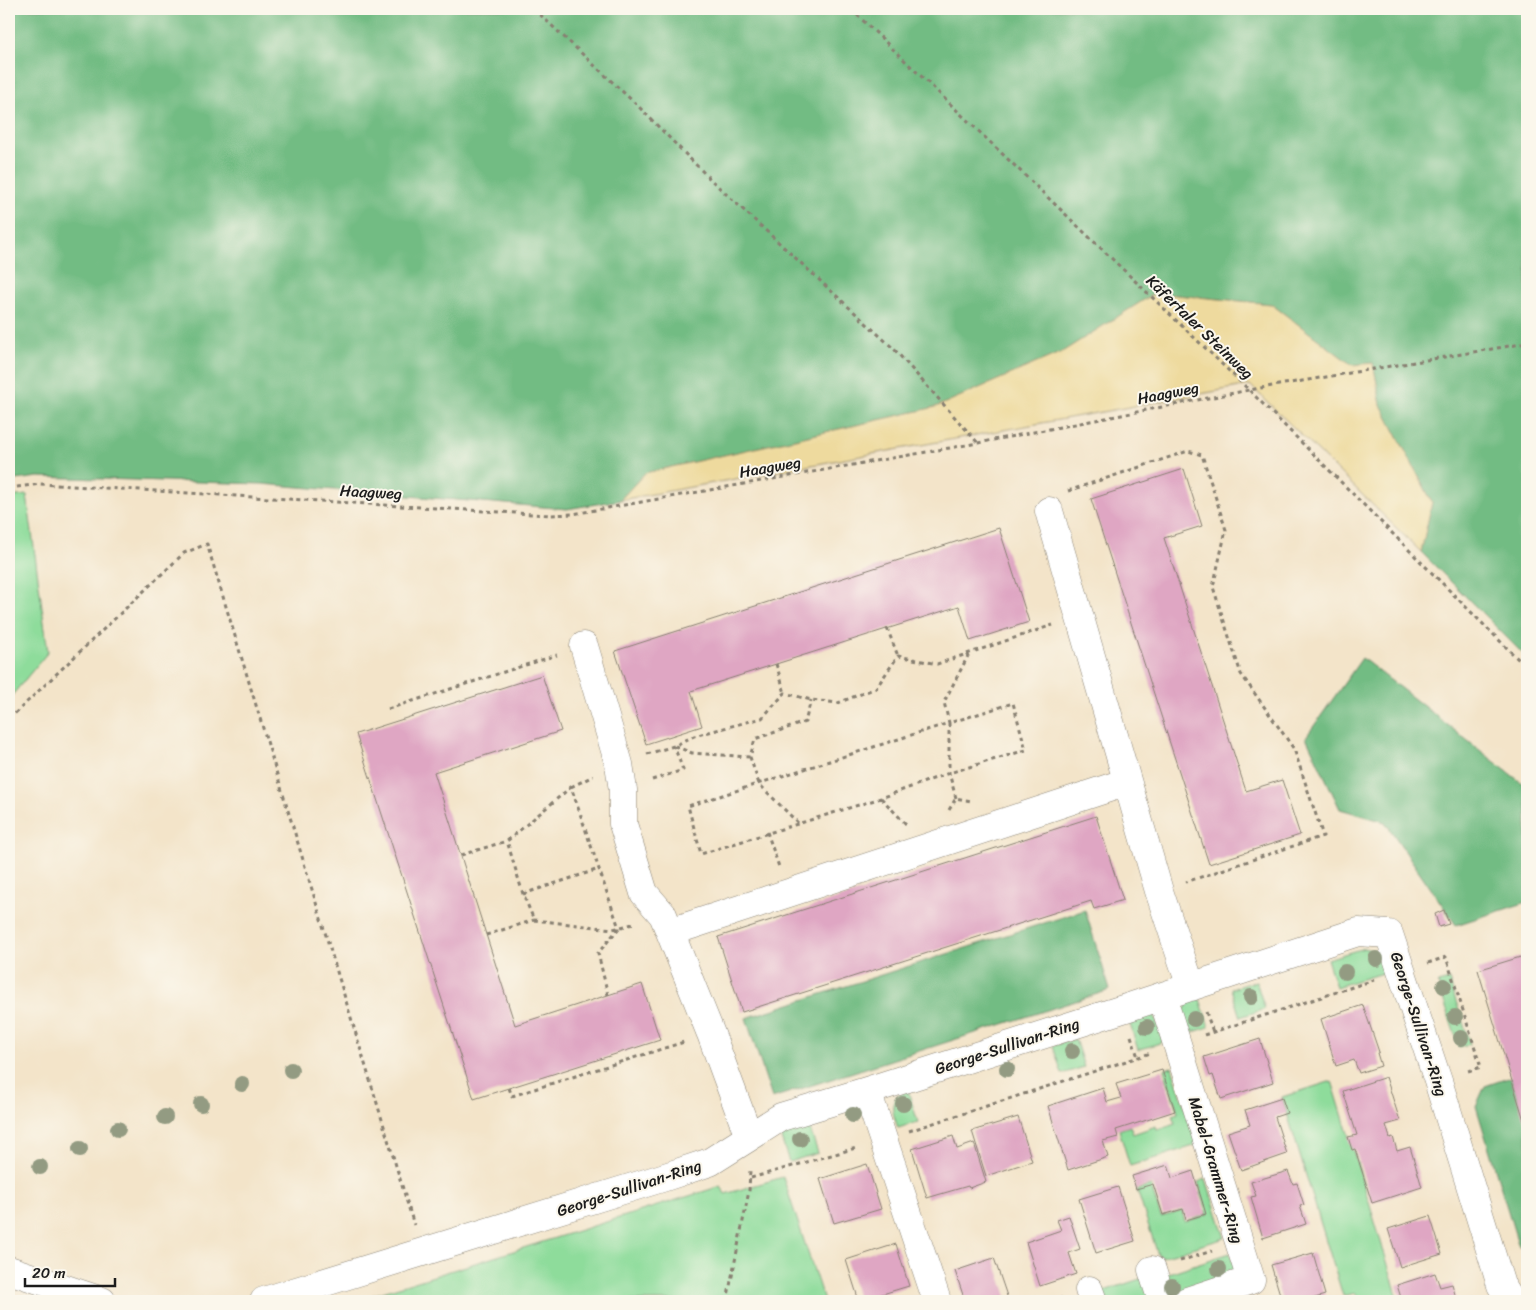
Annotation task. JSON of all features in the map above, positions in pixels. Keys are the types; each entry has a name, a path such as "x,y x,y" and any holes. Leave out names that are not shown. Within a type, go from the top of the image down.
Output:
{"street":[{"path":"1050,511 1159,892 1191,987"},
{"path":"584,646 619,764 623,824 644,893 666,923 711,1034 749,1137"},
{"path":"666,923 1127,782"},
{"name":"George-Sullivan-Ring","path":"264,1301 710,1162 781,1117 1358,932 1389,934 1438,1081 1502,1285 1511,1301"},
{"name":"Mabel-Grammer-Ring","path":"1162,996 1254,1291 1187,1301"},
{"path":"867,1091 938,1301"},
{"path":"9,1270 102,1301"},
{"path":"1152,1270 1162,1301"}],"path":[{"path":"9,15 14,9"},
{"path":"534,9 638,106 711,180 893,348 978,443"},
{"name":"Käfertaler Steinweg","path":"851,9 1249,390 1527,668"},
{"name":"Haagweg","path":"9,488 40,484 550,515 572,514 978,443 1249,390 1527,343"},
{"path":"1050,511 1047,498 1188,451 1202,456 1226,530 1213,587 1241,674 1294,749 1323,836 1159,892"},
{"path":"9,719 184,553 207,544 416,1232"},
{"path":"887,628 898,656"},
{"path":"898,656 937,664 1036,630"},
{"path":"388,709 584,646"},
{"path":"956,798 949,774 949,723 944,702 969,654"},
{"path":"785,693 811,700 838,703 876,688 898,656"},
{"path":"776,664 785,693"},
{"path":"645,755 674,746 694,736 762,718 785,693"},
{"path":"798,823 759,784 750,757 755,739 805,722 811,700"},
{"path":"1013,703 1026,750 949,774 880,798 702,854 688,806 1013,703"},
{"path":"622,790 683,770 674,746"},
{"path":"674,746 692,753 750,757"},
{"path":"460,855 507,840 571,787 619,928"},
{"path":"767,832 772,848"},
{"path":"507,840 523,894 534,920"},
{"path":"523,894 599,869"},
{"path":"486,935 534,920 613,928 666,923"},
{"path":"608,995 598,952 619,928"},
{"path":"751,1178 883,1140 1446,957 1481,1067 1438,1081"},
{"path":"509,1088 512,1096 711,1034"},
{"path":"727,1301 751,1178 749,1137"}],"green space":[{"path":"9,9 1527,9 1527,658 1421,552 1432,502 1381,405 1373,363 1352,365 1271,304 1155,293 1062,352 936,407 645,473 620,500 567,509 262,484 38,477 9,481"},
{"path":"27,495 48,652 9,699 9,497"},
{"path":"1362,658 1527,787 1527,902 1456,925 1385,822 1340,809 1306,737"},
{"path":"1085,910 1110,990 772,1098 746,1018"},
{"path":"1364,948 1380,956 1389,971 1336,987 1327,959"},
{"path":"1449,980 1470,1044 1459,1047 1438,983"},
{"path":"1256,981 1265,1009 1240,1017 1231,989"},
{"path":"1200,999 1209,1027 1187,1034 1183,1021 1184,1011 1188,1003"},
{"path":"1154,1013 1163,1042 1138,1050 1129,1021"},
{"path":"1075,1039 1084,1067 1062,1074 1053,1046"},
{"path":"1172,1067 1197,1145 1130,1166 1119,1130 1130,1126 1133,1134 1156,1126 1157,1130 1175,1124 1172,1115 1178,1113 1164,1069"},
{"path":"1511,1077 1527,1127 1527,1247 1519,1247 1476,1106 1485,1086"},
{"path":"1332,1081 1399,1301 1359,1301 1356,1293 1343,1296 1282,1097"},
{"path":"908,1091 918,1122 898,1128 893,1111 894,1101 901,1094"},
{"path":"808,1123 818,1153 789,1162 779,1132"},
{"path":"783,1177 824,1301 354,1301 721,1186 725,1194"},
{"path":"1206,1179 1225,1238 1159,1258 1137,1190 1151,1186 1161,1217 1182,1211 1185,1222 1208,1214 1198,1182"},
{"path":"1230,1253 1238,1276 1170,1297 1163,1275"},
{"path":"1146,1277 1149,1301 1098,1301 1095,1294"}],"sand":[{"path":"1155,293 1271,304 1352,365 1373,363 1381,405 1432,502 1421,552 1250,385 620,500 645,473 936,407 1062,352"}],"building":[{"path":"1184,469 1202,526 1164,538 1246,791 1282,780 1300,835 1209,864 1091,499"},
{"path":"999,528 1029,622 970,641 959,606 691,691 702,726 646,744 615,651"},
{"path":"542,675 561,731 434,772 515,1025 642,984 660,1040 474,1099 356,734"},
{"path":"1096,816 1123,900 1094,909 1091,901 742,1012 718,937"},
{"path":"1444,910 1449,924 1439,927 1435,914"},
{"path":"1527,955 1527,1130 1478,970"},
{"path":"1363,1005 1379,1052 1377,1053 1381,1066 1359,1073 1354,1060 1336,1066 1321,1019"},
{"path":"1260,1039 1273,1082 1221,1099 1213,1075 1210,1076 1204,1057"},
{"path":"1162,1070 1175,1111 1116,1130 1118,1137 1103,1141 1108,1157 1068,1170 1048,1106 1103,1088 1107,1102 1121,1098 1116,1084"},
{"path":"1386,1077 1400,1121 1386,1125 1390,1138 1393,1137 1397,1151 1410,1147 1422,1187 1372,1203 1355,1149 1352,1150 1348,1137 1357,1135 1343,1091"},
{"path":"1282,1098 1287,1113 1275,1117 1287,1154 1241,1170 1228,1132 1250,1125 1245,1110"},
{"path":"1018,1117 1032,1161 986,1176 972,1131"},
{"path":"953,1136 957,1149 974,1143 986,1182 927,1198 912,1149"},
{"path":"867,1164 881,1209 834,1223 820,1179"},
{"path":"1168,1165 1172,1178 1193,1171 1206,1214 1186,1220 1183,1209 1163,1215 1153,1184 1136,1189 1132,1176"},
{"path":"1288,1171 1293,1184 1297,1183 1304,1205 1300,1206 1306,1224 1263,1238 1251,1197 1256,1196 1251,1182"},
{"path":"1118,1187 1135,1241 1096,1253 1079,1199"},
{"path":"1069,1216 1080,1249 1069,1253 1076,1274 1040,1286 1026,1242 1061,1230 1057,1220"},
{"path":"1430,1216 1442,1254 1400,1267 1388,1229"},
{"path":"896,1244 909,1286 859,1301 846,1260"},
{"path":"1313,1253 1325,1295 1305,1301 1282,1301 1271,1265"},
{"path":"994,1258 1008,1299 1000,1301 965,1301 955,1271"},
{"path":"1435,1273 1440,1287 1452,1284 1457,1301 1402,1301 1397,1285"}]}
